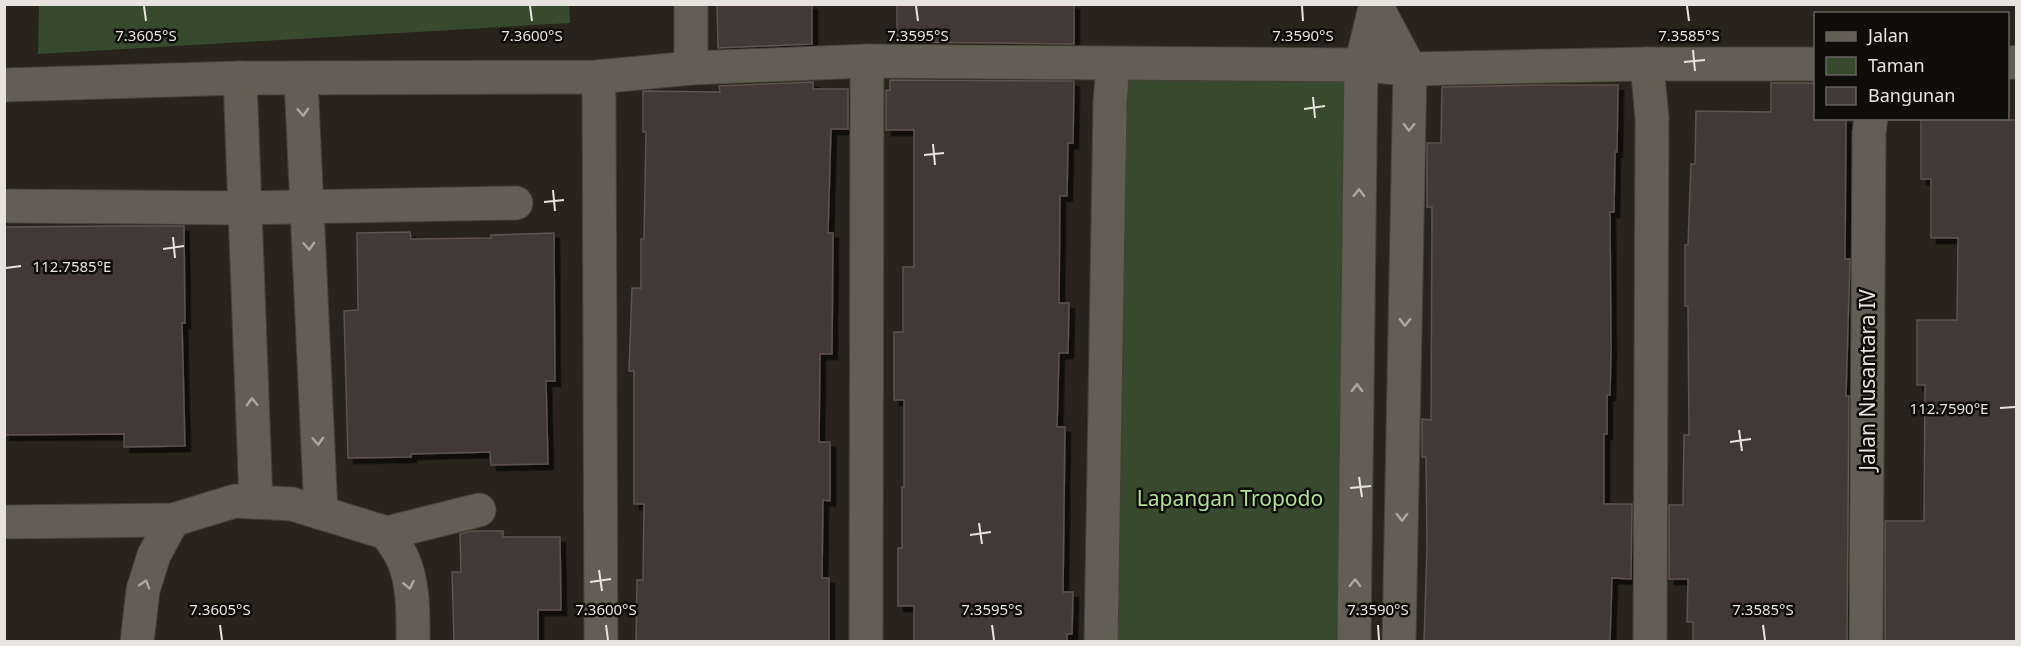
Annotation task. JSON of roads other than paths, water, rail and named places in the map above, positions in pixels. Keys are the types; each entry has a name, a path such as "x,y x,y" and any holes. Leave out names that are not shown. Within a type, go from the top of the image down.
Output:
{"street":[{"path":"691,4 691,68"},
{"path":"1354,642 1360,65 1377,6"},
{"path":"1377,6 1410,69 1399,642"},
{"path":"866,642 867,61"},
{"path":"4,85 240,78 597,77 691,68 867,61 1360,65 1410,69 1647,64 1814,64"},
{"path":"1101,642 1110,102 1113,64"},
{"path":"1647,64 1652,118 1650,642"},
{"path":"597,77 599,96 601,642"},
{"path":"240,78 256,502"},
{"path":"301,79 321,513"},
{"name":"Jalan Nusantara IV","path":"1866,642 1870,120"},
{"path":"9,206 245,208 516,203"},
{"path":"5,522 173,520 235,501 292,504 387,533 479,510"},
{"path":"137,642 143,590 154,555 173,520"},
{"path":"387,533 403,558 410,583 413,642"}],"park label":[{"name":"Lapangan Tropodo","path":"1230,498"}]}
